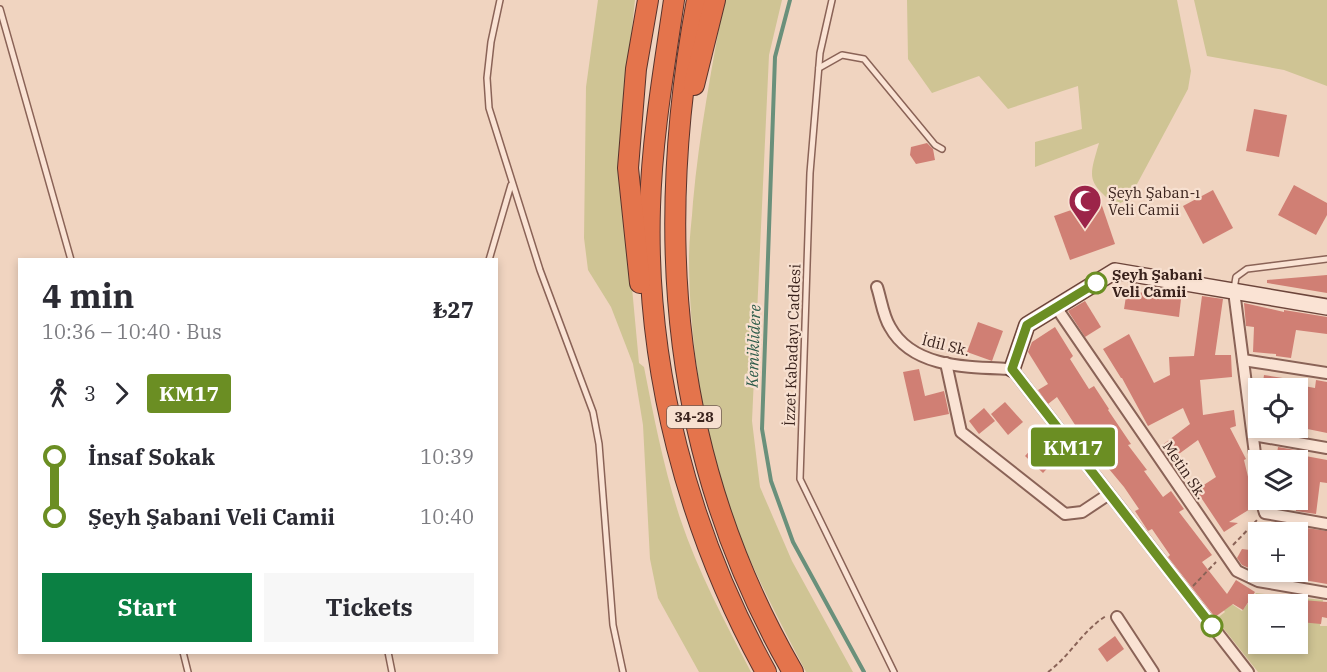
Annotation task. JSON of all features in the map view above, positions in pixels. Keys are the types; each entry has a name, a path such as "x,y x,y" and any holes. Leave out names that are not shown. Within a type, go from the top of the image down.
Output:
{"highway":[{"path":"647,0 636,69 628,168 640,291 656,342"},
{"name":"34-28","path":"674,0 656,125 650,207 651,272 656,342 681,465 703,534 748,638 766,672"},
{"name":"34-28","path":"697,0 689,43 677,143 674,219 675,274 682,346 702,451 728,535 747,582 794,672"},
{"path":"677,143 715,0"}],"street":[{"path":"1248,672 1012,369 1027,325 1115,271 1327,307"},
{"name":"İdil Sk.","path":"877,287 890,327 913,353 957,367 1012,369"},
{"path":"1234,291 1248,398"},
{"name":"Metin Sk.","path":"1056,307 1236,571 1258,581 1327,593"},
{"path":"1243,360 1327,374"},
{"path":"946,363 961,432 1065,514 1082,513 1109,494"},
{"path":"1270,438 1327,448"},
{"path":"1264,510 1264,513 1327,524"},
{"path":"1117,617 1153,672"}],"lane":[{"path":"500,0 491,42 487,78 489,108 540,270 593,412 599,444 613,625 623,672"},
{"name":"İzzet Kabadayı Caddesi","path":"832,0 819,68 810,173 800,479 894,672"},
{"path":"0,9 70,258"},
{"path":"819,68 842,55 864,59 935,145 942,149"},
{"path":"490,258 512,183"},
{"path":"1234,291 1236,277 1247,269 1327,259"},
{"path":"184,654 188,672"},
{"path":"388,654 392,672"}],"path":[{"path":"1186,593 1264,513"},
{"path":"1048,672 1068,655 1093,624 1106,615 1117,617"}],"shaded area":[{"path":"598,0 635,0 619,148 639,363 644,367 664,462 687,538 712,596 751,672 699,672 658,598 650,559 643,425 633,364 611,307 588,270 584,238 586,87"},
{"path":"724,0 782,0 769,55 752,421 760,487 792,561 853,672 806,672 746,552 719,477 706,423 693,340 689,250 706,101"},
{"path":"907,0 1177,0 1191,71 1188,89 1129,199 1116,205 1095,184 1092,172 1099,143 1035,167 1035,142 1082,129 1078,86 1008,109 979,76 932,93 908,59"},
{"path":"1194,0 1327,0 1327,86 1284,70 1207,56"},
{"path":"1223,598 1242,611 1248,603 1248,654 1308,654 1308,598 1323,600 1320,626 1327,626 1327,672 1258,672 1216,619 1225,612 1218,603"}],"building":[{"path":"1254,109 1287,115 1279,157 1246,151"},
{"path":"927,143 933,149 935,160 916,164 910,155 911,147"},
{"path":"1294,185 1327,203 1327,215 1316,235 1278,215"},
{"path":"1213,190 1233,228 1203,244 1183,206"},
{"name":"Şeyh Şaban-ı Veli Camii","path":"1100,200 1115,244 1070,260 1054,216"},
{"path":"1327,275 1327,293 1267,283 1267,280"},
{"path":"1127,290 1181,299 1179,317 1124,309"},
{"path":"1202,296 1223,299 1215,355 1231,355 1232,377 1200,380 1203,415 1234,410 1236,426 1230,428 1246,459 1244,460 1248,477 1248,510 1229,522 1238,523 1224,532 1196,490 1216,477 1198,440 1172,459 1161,446 1190,424 1183,408 1148,426 1103,349 1129,334 1154,383 1170,375 1169,357 1194,356"},
{"path":"1085,301 1101,327 1085,337 1068,311"},
{"path":"1244,303 1284,312 1284,310 1327,317 1327,334 1296,330 1291,358 1253,352 1254,327 1246,326"},
{"path":"978,322 1003,331 992,361 967,352"},
{"path":"1055,327 1073,356 1070,359 1089,389 1094,386 1131,444 1128,445 1147,470 1144,471 1163,497 1171,491 1184,509 1179,512 1212,555 1202,562 1227,594 1236,580 1255,592 1248,594 1248,602 1243,610 1233,604 1215,617 1168,557 1170,555 1152,529 1148,531 1135,511 1139,509 1104,463 1101,465 1057,397 1048,404 1038,390 1048,384 1028,352 1032,342"},
{"path":"919,369 925,396 944,391 949,414 914,421 903,372"},
{"path":"1264,375 1283,378 1264,378"},
{"path":"1316,380 1327,382 1327,433 1308,429 1308,387 1315,388"},
{"path":"1005,402 1023,422 1008,435 991,414"},
{"path":"984,408 995,421 979,434 969,421"},
{"path":"1036,444 1054,461 1043,473 1025,456"},
{"path":"1278,447 1295,450 1278,450"},
{"path":"1308,456 1327,460 1327,483 1320,482 1316,514 1296,511 1308,510"},
{"path":"1308,528 1327,531 1327,584 1308,581"},
{"path":"1242,549 1248,550 1248,568 1242,565 1237,558"},
{"path":"1308,600 1327,602 1327,618 1322,617 1321,624 1308,623"},
{"path":"1115,636 1124,649 1107,662 1098,649"}],"waterway":[{"name":"Kemiklidere","path":"790,0 775,57 762,429 771,481 793,542 864,672"}],"bus line":[{"name":"KM17","path":"1096,283 1027,325 1012,369 1212,626"}],"place":[{"name":"Şeyh Şaban-ı Veli Camii","path":"1085,230"},
{"name":"Şeyh Şabani Veli Camii","path":"1096,283"}]}
